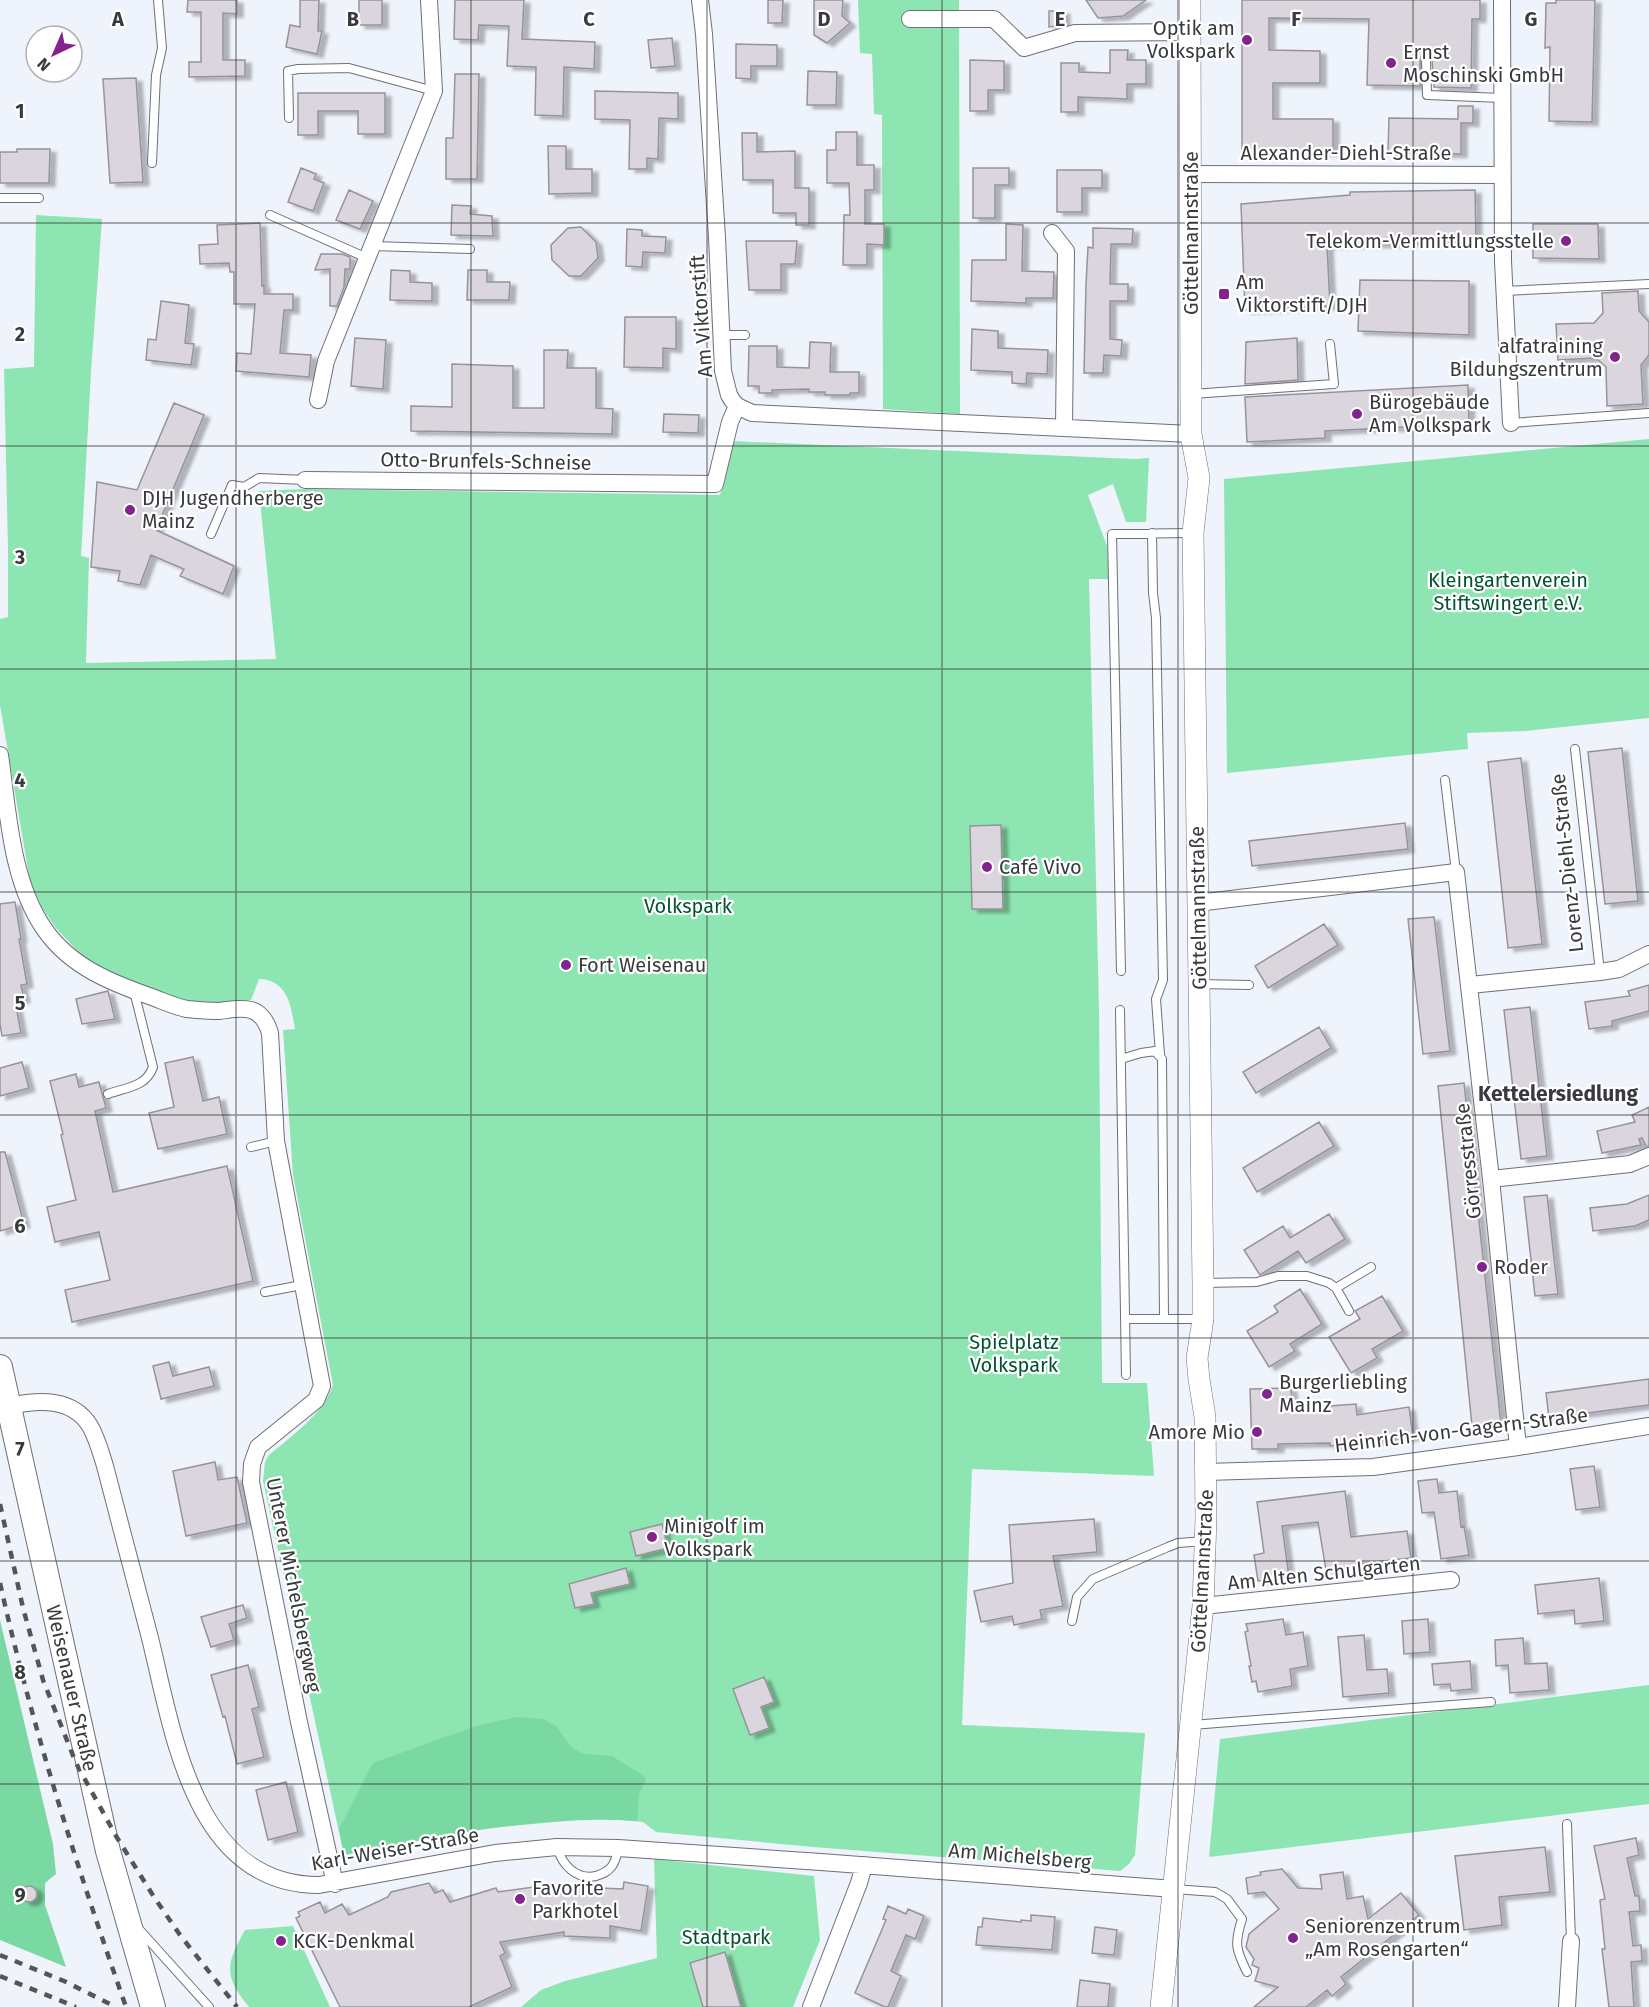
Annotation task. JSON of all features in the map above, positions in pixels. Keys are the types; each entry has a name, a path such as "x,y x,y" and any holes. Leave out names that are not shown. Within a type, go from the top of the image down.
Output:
{"main road":[{"name":"Weisenauer Straße","path":"0,1367 105,1836 153,2007"}],"street":[{"path":"318,400 326,361 434,91 429,0"},
{"name":"Am Viktorstift","path":"700,0 704,34 723,371 729,395 737,406"},
{"name":"Göttelmannstraße","path":"1161,2007 1203,1606 1206,1472 1205,1417 1198,1379 1197,1358 1203,1319 1203,1284 1193,532 1184,478 1184,466 1191,434 1192,394 1190,0"},
{"path":"1503,0 1503,291 1511,423"},
{"path":"910,19 994,19 1024,48 1075,33 1190,32"},
{"name":"Alexander-Diehl-Straße","path":"1190,174 1502,175"},
{"path":"1052,233 1066,251 1064,427"},
{"path":"737,406 752,413 1191,434"},
{"name":"Otto-Brunfels-Schneise","path":"305,480 715,484 730,422 737,406"},
{"path":"0,754 20,878 44,929 55,942 83,966 104,979 134,991"},
{"path":"1197,903 1455,872"},
{"name":"Görresstraße","path":"1455,872 1470,985 1518,1447"},
{"name":"Lorenz-Diehl-Straße","path":"1470,985 1619,969 1649,954"},
{"name":"Unterer Michelsbergweg","path":"134,991 186,1009 250,1010 260,1015 268,1024 276,1141 322,1386 316,1400 258,1447 252,1464 251,1482 297,1711 335,1884"},
{"path":"1491,1179 1618,1166 1649,1156"},
{"name":"Karl-Weiser-Straße","path":"9,1406 44,1401 60,1403 73,1410 90,1426 105,1466 176,1744 193,1791 214,1828 228,1847 243,1861 275,1879 302,1886 335,1884 495,1853 557,1848 618,1848 864,1865"},
{"name":"Heinrich-von-Gagern-Straße","path":"1206,1472 1373,1467 1649,1426"},
{"name":"Am Alten Schulgarten","path":"1203,1606 1450,1580"},
{"path":"811,2007 864,1865"},
{"name":"Am Michelsberg","path":"864,1865 1174,1889"},
{"path":"1567,2007 1571,1941"}],"lane":[{"path":"152,163 156,75 162,48 158,0"},
{"path":"1426,60 1427,95 1502,98"},
{"path":"289,118 288,71 298,69 350,68 434,91"},
{"path":"0,198 39,198"},
{"path":"270,215 370,252 470,249"},
{"path":"1503,291 1649,284"},
{"path":"721,335 745,335"},
{"path":"1192,394 1334,384 1330,344"},
{"path":"1511,423 1649,413"},
{"name":"Otto-Brunfels-Schneise","path":"211,534 232,485 244,488 259,478 305,480"},
{"path":"1121,971 1112,534 1193,532"},
{"path":"1152,533 1163,969 1163,980 1156,999 1162,1059 1164,1319"},
{"name":"Lorenz-Diehl-Straße","path":"1575,749 1600,972"},
{"path":"1445,780 1455,872"},
{"path":"1198,984 1250,985"},
{"path":"108,1094 143,1082 149,1077 153,1066 134,991"},
{"path":"1120,1010 1126,1375"},
{"path":"1121,1059 1148,1051 1160,1054"},
{"path":"251,1148 276,1141"},
{"path":"1336,1288 1371,1267"},
{"path":"1203,1284 1257,1282 1278,1276 1307,1276 1329,1283 1336,1288 1349,1311"},
{"path":"265,1292 302,1285"},
{"path":"1125,1319 1203,1319"},
{"path":"1072,1621 1077,1597 1093,1578 1178,1543 1205,1541"},
{"path":"1191,1725 1491,1702"},
{"path":"1567,1824 1571,1941"},
{"path":"557,1848 560,1857 570,1869 591,1877 608,1871 615,1862 618,1848"},
{"path":"1174,1889 1215,1892 1227,1899 1242,1919 1236,1937 1236,1950 1247,1972"},
{"path":"127,1919 143,1932 209,2007"}],"green space":[{"path":"858,0 959,0 960,414 883,409 882,115 874,114 872,54 860,53"},
{"name":"Volkspark","path":"36,215 102,219 81,556 89,558 86,663 276,659 259,491 305,489 720,495 732,441 1149,458 1146,522 1126,522 1113,484 1088,495 1107,546 1109,579 1089,579 1099,1010 1102,1383 1147,1383 1154,1476 972,1469 962,1725 1145,1733 1135,1855 1120,1871 656,1832 643,1822 600,1818 479,1829 344,1855 263,1481 265,1462 269,1455 314,1415 333,1385 293,1175 283,1030 295,1029 292,1012 282,989 269,980 259,979 251,1000 242,1003 181,1001 104,971 82,956 55,927 41,906 30,881 0,705 0,619 8,617 4,369 34,367"},
{"name":"Kleingartenverein Stiftswingert e.V.","path":"1649,439 1649,718 1525,731 1467,733 1468,749 1227,773 1224,479"},
{"path":"0,1620 53,1844 56,1874 45,1883 45,1905 66,1967 0,1940"},
{"path":"1649,1685 1649,1804 1209,1857 1220,1739"},
{"path":"517,1717 543,1719 556,1726 571,1747 583,1754 612,1756 644,1776 646,1780 639,1794 637,1821 563,1821 527,1824 453,1834 344,1855 339,1829 373,1763 476,1726"},
{"name":"Stadtpark","path":"654,1859 814,1876 820,1940 793,2007 521,2007 541,1990 565,1981 657,1958"},
{"path":"293,1926 330,2007 249,2007 231,1978 230,1969 234,1952 245,1930"}],"building":[{"path":"188,0 237,0 237,14 223,13 223,60 245,60 245,76 189,77 189,62 201,62 201,12 187,12"},
{"path":"300,0 319,0 318,31 322,31 317,54 286,47 290,25 300,27"},
{"path":"359,0 382,0 382,25 359,25"},
{"path":"455,0 524,0 522,39 595,42 594,69 564,67 563,116 535,115 536,67 507,66 509,26 479,25 478,40 454,39"},
{"path":"768,0 783,0 782,23 768,23"},
{"path":"814,0 843,0 842,16 850,23 827,43 814,35"},
{"path":"1086,0 1146,0 1123,16 1098,18"},
{"path":"1242,0 1480,0 1480,19 1472,19 1471,88 1434,87 1432,59 1426,54 1422,55 1420,60 1420,86 1367,85 1369,19 1269,18 1269,50 1320,51 1320,83 1273,83 1273,119 1333,119 1333,152 1242,152"},
{"path":"1556,0 1595,0 1592,122 1549,121 1550,47 1545,48 1546,3 1556,3"},
{"path":"1049,11 1064,11 1064,25 1049,27"},
{"path":"672,38 675,66 651,68 648,40"},
{"path":"736,44 777,45 777,66 751,66 751,79 736,78"},
{"path":"1110,50 1128,50 1127,60 1146,60 1146,84 1127,84 1127,99 1078,97 1078,112 1061,112 1061,63 1079,63 1079,72 1110,73"},
{"path":"970,60 1004,61 1004,90 988,90 988,111 970,111"},
{"path":"808,71 837,72 836,105 807,105"},
{"path":"455,74 479,74 477,179 446,179 446,138 453,138"},
{"path":"136,78 143,182 110,183 103,79"},
{"path":"595,91 678,93 678,119 659,118 658,159 647,158 647,169 629,169 630,120 595,119"},
{"path":"298,93 385,93 385,134 358,134 358,111 318,111 318,135 298,135"},
{"path":"1458,106 1473,106 1473,123 1461,123 1461,154 1388,153 1389,118 1458,119"},
{"path":"836,132 857,132 857,165 874,165 874,190 865,190 865,224 884,224 884,245 867,244 867,265 843,265 844,215 850,215 849,183 827,183 827,150 836,150"},
{"path":"742,133 757,133 757,152 795,151 795,188 809,188 809,225 796,225 796,213 773,213 773,180 743,180"},
{"path":"548,146 566,146 566,169 592,169 592,193 549,194"},
{"path":"17,149 50,149 49,183 0,183 0,152 17,152"},
{"path":"301,168 316,174 314,179 324,183 313,211 288,202"},
{"path":"973,168 1009,168 1009,185 995,185 995,218 973,218"},
{"path":"1057,170 1102,170 1102,188 1082,188 1082,212 1057,212"},
{"path":"349,190 373,201 360,229 336,220"},
{"path":"1475,190 1476,242 1327,245 1330,306 1245,310 1241,204 1350,195 1350,192"},
{"path":"452,205 471,206 470,214 492,216 493,236 451,235"},
{"path":"260,223 264,294 293,294 293,310 284,310 280,353 311,355 309,377 236,371 237,353 251,354 255,304 234,304 234,272 230,272 229,263 200,264 199,245 218,244 217,225"},
{"path":"1006,224 1023,225 1022,271 1054,272 1053,298 1026,298 1026,303 971,301 972,260 1006,260"},
{"name":"Telekom-Vermittlungsstelle","path":"1533,224 1598,224 1599,259 1533,258"},
{"path":"581,227 596,242 598,258 581,276 569,276 552,260 551,245 568,228"},
{"path":"1093,228 1133,229 1132,244 1111,244 1110,284 1128,284 1128,301 1110,301 1110,339 1122,340 1121,356 1104,355 1103,373 1084,373 1088,247 1093,248"},
{"path":"627,229 642,230 642,236 666,237 665,253 643,252 642,267 626,266"},
{"path":"746,241 797,241 795,264 781,264 781,290 749,290"},
{"path":"321,254 342,254 350,257 350,269 345,269 344,287 337,306 330,306 330,269 315,270"},
{"path":"391,270 410,271 410,282 432,283 432,301 390,300"},
{"path":"468,270 487,270 487,282 510,282 509,300 467,300"},
{"path":"1360,280 1469,281 1469,335 1358,331"},
{"path":"1638,291 1639,311 1649,322 1649,355 1641,365 1643,404 1607,406 1606,367 1596,358 1558,360 1556,324 1594,323 1603,313 1602,293"},
{"path":"161,301 189,305 185,343 194,344 191,365 146,360 148,339 156,340"},
{"path":"625,317 676,317 676,349 663,348 663,368 624,367"},
{"path":"972,329 998,331 998,348 1048,350 1047,374 1027,373 1026,384 1012,383 1012,372 971,370"},
{"path":"355,338 386,340 383,389 351,386"},
{"path":"1297,338 1298,380 1245,384 1246,342"},
{"path":"810,342 831,343 830,372 859,372 859,393 825,395 825,392 809,392 809,389 772,390 772,393 759,393 759,386 748,386 749,346 777,346 777,367 809,368"},
{"path":"544,350 568,350 567,368 596,368 596,408 613,409 612,434 411,431 411,406 452,407 452,364 513,366 513,408 544,408"},
{"name":"Bürogebäude Am Volkspark","path":"1468,385 1469,424 1325,431 1325,438 1247,442 1245,397"},
{"name":"DJH Jugendherberge Mainz","path":"174,403 204,415 156,530 234,566 223,594 180,576 184,569 151,555 140,585 118,581 120,571 91,567 97,482 137,490"},
{"path":"664,414 699,415 698,433 663,432"},
{"path":"1622,748 1638,901 1605,904 1588,752"},
{"path":"1521,758 1542,944 1508,948 1488,762"},
{"path":"1405,823 1408,849 1252,866 1249,841"},
{"name":"Café Vivo","path":"1001,825 1003,909 972,909 970,826"},
{"path":"15,902 27,984 21,985 24,999 15,1001 21,1033 2,1036 0,1024 0,904"},
{"path":"1434,917 1450,1051 1423,1054 1408,919"},
{"path":"1324,924 1338,945 1268,988 1255,966"},
{"path":"1649,985 1649,1011 1612,1021 1612,1026 1589,1029 1585,1002 1630,996 1628,991"},
{"path":"108,991 115,1019 82,1024 76,999"},
{"path":"1530,1007 1547,1156 1521,1159 1504,1010"},
{"path":"1319,1027 1331,1048 1256,1093 1243,1072"},
{"path":"193,1057 203,1101 219,1097 227,1134 158,1149 149,1113 174,1107 165,1063"},
{"path":"22,1062 29,1088 0,1096 0,1068"},
{"path":"76,1074 79,1087 99,1082 106,1108 95,1111 113,1192 227,1166 253,1281 72,1322 65,1290 110,1280 99,1232 55,1242 47,1207 76,1200 50,1081"},
{"path":"1464,1083 1501,1424 1472,1426 1438,1086"},
{"path":"1649,1107 1649,1146 1646,1146 1642,1138 1639,1139 1641,1145 1602,1153 1597,1131 1635,1122 1632,1115"},
{"path":"1319,1122 1334,1146 1257,1192 1243,1168"},
{"path":"0,1152 5,1152 24,1224 0,1231"},
{"path":"1547,1195 1558,1294 1535,1296 1524,1197"},
{"path":"1649,1195 1649,1220 1635,1226 1593,1231 1590,1208 1627,1204"},
{"path":"1329,1214 1345,1239 1306,1263 1298,1251 1260,1275 1244,1250 1283,1226 1290,1238"},
{"path":"1300,1289 1322,1324 1290,1344 1295,1351 1269,1367 1247,1331 1278,1312 1274,1306"},
{"path":"1382,1296 1403,1331 1372,1349 1377,1358 1351,1373 1329,1337 1360,1319 1355,1311"},
{"path":"169,1362 173,1376 209,1367 214,1386 161,1399 153,1366"},
{"path":"1649,1379 1649,1405 1549,1418 1546,1393"},
{"path":"1291,1388 1292,1407 1288,1409 1356,1404 1357,1415 1409,1407 1413,1437 1330,1446 1330,1443 1278,1444 1278,1449 1252,1449 1250,1389"},
{"path":"215,1462 218,1480 237,1477 247,1523 186,1536 173,1471"},
{"path":"1594,1466 1600,1507 1576,1510 1570,1469"},
{"path":"1437,1479 1439,1493 1457,1491 1461,1527 1464,1526 1469,1555 1441,1559 1434,1512 1422,1513 1418,1481"},
{"path":"1345,1491 1351,1537 1407,1531 1411,1558 1326,1570 1318,1522 1282,1526 1289,1577 1258,1581 1254,1555 1264,1553 1257,1502"},
{"path":"1094,1519 1097,1552 1053,1556 1063,1606 1040,1610 1042,1619 1014,1625 1012,1616 981,1622 974,1591 1013,1583 1009,1525"},
{"path":"662,1524 668,1548 636,1556 630,1532"},
{"path":"626,1568 630,1584 591,1593 594,1604 575,1608 569,1584"},
{"path":"1599,1578 1604,1621 1575,1624 1574,1610 1538,1614 1535,1585"},
{"path":"243,1605 247,1618 229,1624 234,1640 211,1647 201,1617"},
{"path":"1283,1619 1286,1635 1303,1632 1308,1666 1290,1669 1292,1686 1258,1692 1256,1681 1252,1682 1249,1666 1251,1666 1245,1632 1248,1631 1246,1624"},
{"path":"1428,1619 1430,1652 1404,1654 1402,1621"},
{"path":"1364,1635 1367,1670 1387,1669 1389,1693 1343,1697 1338,1637"},
{"path":"1523,1638 1525,1664 1547,1663 1549,1690 1510,1693 1508,1665 1496,1666 1495,1640"},
{"path":"1470,1661 1472,1689 1451,1691 1450,1684 1434,1685 1432,1664"},
{"path":"248,1665 259,1707 252,1709 264,1757 237,1764 225,1716 223,1717 211,1675"},
{"path":"764,1677 774,1702 761,1707 769,1728 750,1735 733,1689"},
{"path":"286,1782 298,1832 268,1840 256,1790"},
{"path":"1636,1838 1639,1855 1627,1858 1635,1896 1639,1896 1640,1911 1629,1912 1633,1946 1641,1945 1642,1961 1631,1962 1634,2007 1609,2007 1602,1949 1605,1949 1600,1900 1605,1899 1594,1846"},
{"path":"1545,1847 1550,1892 1499,1897 1502,1925 1464,1930 1455,1856"},
{"name":"Seniorenzentrum „Am Rosengarten“","path":"1282,1869 1298,1888 1322,1889 1320,1875 1343,1872 1347,1899 1363,1896 1368,1919 1401,1893 1419,1915 1341,1977 1346,1984 1332,1996 1327,1990 1306,2007 1254,2007 1278,1987 1255,1981 1259,1968 1252,1965 1254,1959 1246,1947 1249,1934 1279,1909 1264,1892 1248,1894 1246,1878 1261,1875 1260,1872"},
{"path":"624,1882 648,1886 641,1931 610,1926 610,1938 564,1936 564,1932 500,1942 505,1953 500,1956 512,1987 469,2007 340,2007 296,1918 300,1916 298,1912 320,1902 325,1913 342,1904 349,1915 388,1897 391,1892 429,1883 435,1893 443,1890 450,1902 496,1888 498,1892 555,1884 555,1886 623,1889"},
{"path":"26,1886 32,1886 37,1894 35,1900 26,1902 21,1897 21,1891"},
{"path":"888,1906 906,1914 908,1909 924,1916 915,1939 906,1935 891,1971 901,1976 888,2007 885,2007 855,1993 886,1920 883,1919"},
{"path":"1031,1915 1055,1917 1052,1950 976,1945 978,1927 982,1927 983,1918 1021,1922 1021,1920 1031,1921"},
{"path":"1095,1927 1117,1930 1114,1955 1092,1953"},
{"path":"725,1952 741,2007 703,2007 690,1963"},
{"path":"1080,1980 1110,1984 1108,2007 1077,2007"}],"railway":[{"path":"0,1504 23,1608 43,1680 76,1763 116,1836 154,1897 180,1935 237,2007"},
{"path":"0,1583 41,1744 90,1902 126,2007"},
{"path":"0,1955 64,1981 116,2007"},
{"path":"0,1976 76,2007"}],"place":[{"name":"Optik am Volkspark","path":"1247,40"},
{"name":"Ernst Moschinski GmbH","path":"1391,63"},
{"name":"Telekom-Vermittlungsstelle","path":"1566,241"},
{"name":"Am Viktorstift/DJH","path":"1224,294"},
{"name":"alfatraining Bildungszentrum","path":"1615,357"},
{"name":"Bürogebäude Am Volkspark","path":"1357,414"},
{"name":"DJH Jugendherberge Mainz","path":"130,510"},
{"name":"Café Vivo","path":"987,867"},
{"name":"Fort Weisenau","path":"566,965"},
{"name":"Roder","path":"1482,1267"},
{"name":"Burgerliebling Mainz","path":"1267,1394"},
{"name":"Amore Mio","path":"1257,1432"},
{"name":"Minigolf im Volkspark","path":"652,1537"},
{"name":"Favorite Parkhotel","path":"520,1899"},
{"name":"Seniorenzentrum „Am Rosengarten“","path":"1293,1938"},
{"name":"KCK-Denkmal","path":"281,1941"}],"district":[{"name":"Kettelersiedlung","path":"1558,1094"}],"park label":[{"name":"Spielplatz Volkspark","path":"1014,1354"}]}
